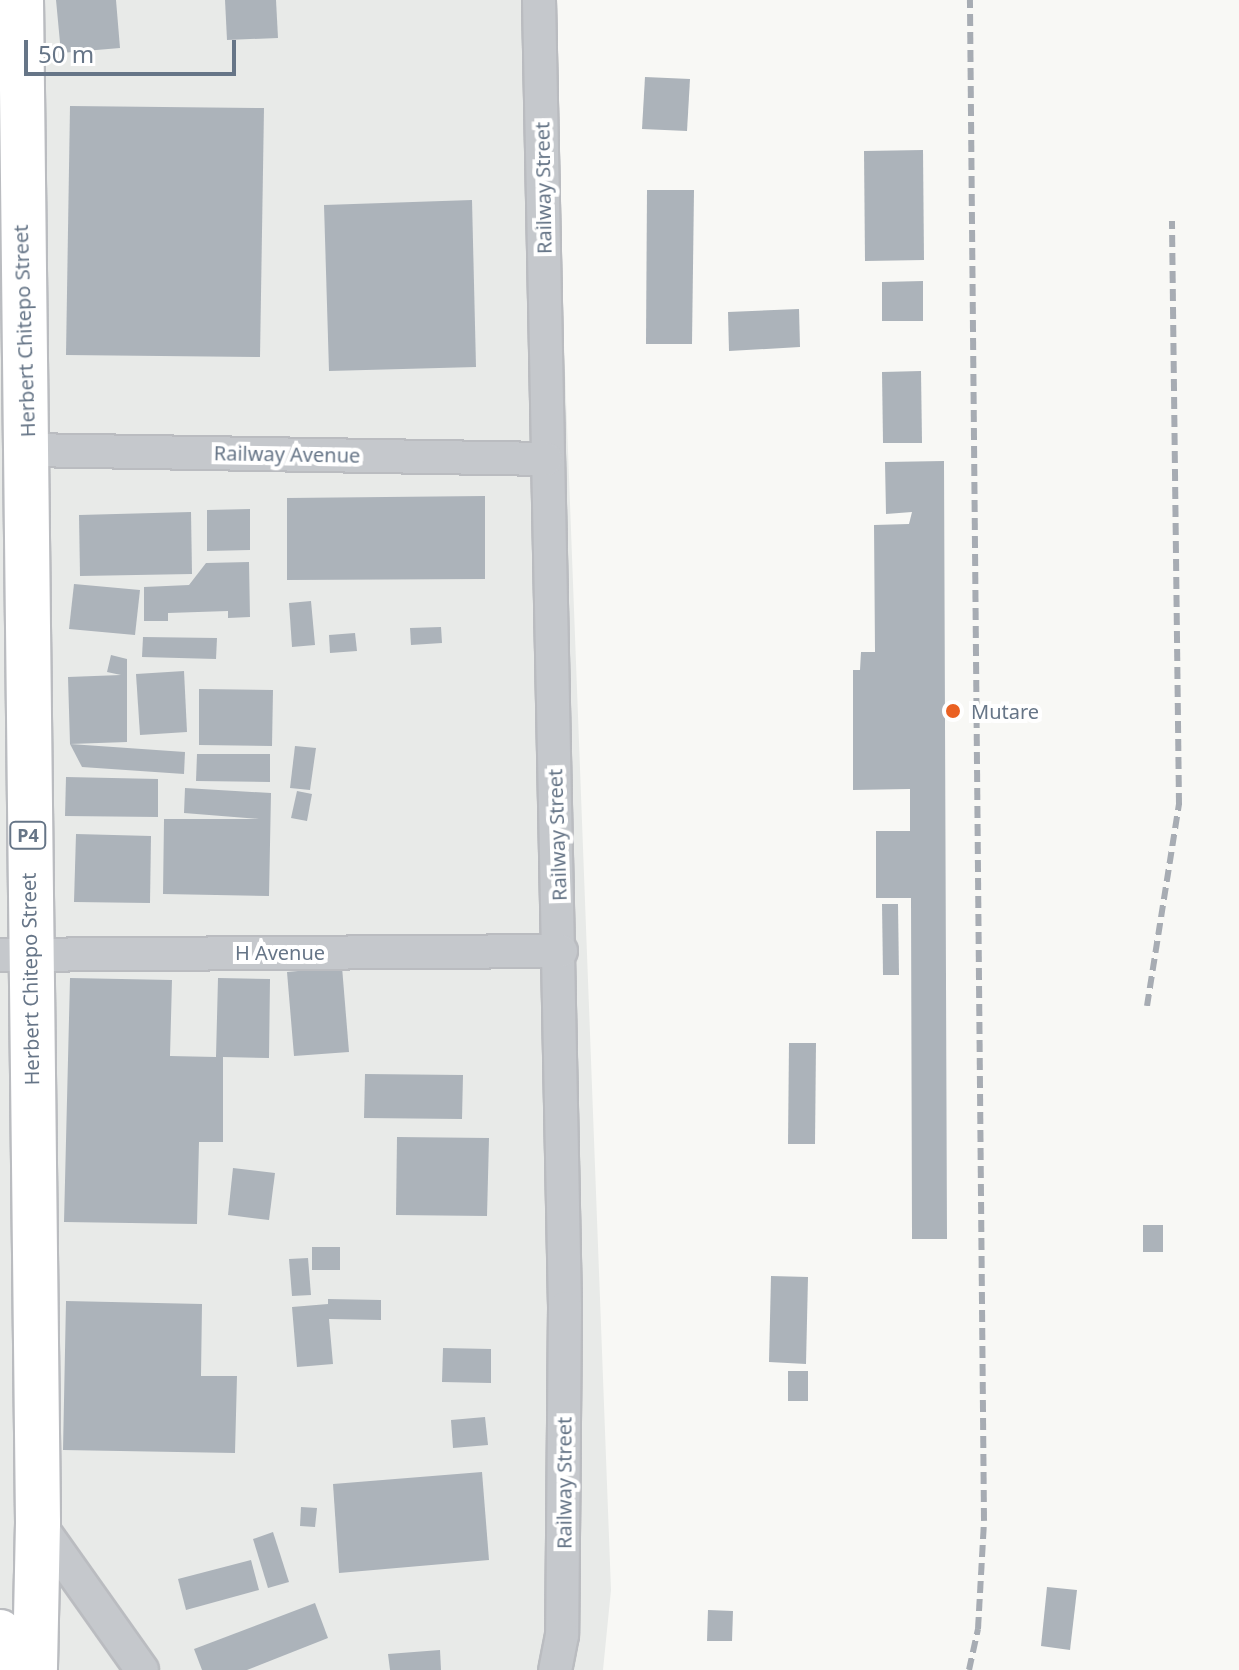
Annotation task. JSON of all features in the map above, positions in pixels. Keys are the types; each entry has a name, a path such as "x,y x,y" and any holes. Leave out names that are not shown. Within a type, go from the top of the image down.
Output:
{"highway":[{"name":"Herbert Chitepo Street","path":"21,0 19,165 27,450 14,954 38,1523 35,1670"},
{"path":"0,1632 0,1670"}],"street":[{"name":"Railway Street","path":"539,0 546,459 561,951 564,1448 562,1635 555,1670"},
{"name":"Railway Avenue","path":"27,450 546,459"},
{"name":"H Avenue","path":"14,954 561,951"},
{"path":"38,1523 142,1670"}],"shaded area":[{"path":"0,0 551,0 611,1590 603,1670 0,1670"}],"building":[{"path":"56,0 116,0 120,48 61,53"},
{"path":"225,0 276,0 278,38 227,40"},
{"path":"645,77 690,79 687,131 642,129"},
{"path":"70,106 264,108 260,357 66,355"},
{"path":"923,150 924,260 865,261 864,151"},
{"path":"647,190 694,190 692,344 646,344"},
{"path":"472,200 476,367 329,371 324,205"},
{"path":"923,281 923,321 882,321 882,282"},
{"path":"799,309 800,347 729,351 728,312"},
{"path":"921,371 922,443 883,443 882,372"},
{"path":"944,461 947,1239 912,1239 911,898 876,898 876,831 910,831 910,789 853,790 853,670 860,670 861,652 875,652 874,525 909,524 912,512 886,514 885,462"},
{"path":"485,496 485,579 287,580 287,498"},
{"path":"250,509 250,550 207,551 207,510"},
{"path":"191,512 192,574 80,576 79,515"},
{"path":"249,562 250,617 228,618 228,611 168,613 168,621 144,621 144,587 189,585 206,563"},
{"path":"74,584 140,590 135,635 69,629"},
{"path":"311,601 315,645 292,647 289,603"},
{"path":"441,627 442,643 411,645 410,628"},
{"path":"355,633 357,651 330,653 329,635"},
{"path":"143,637 217,638 216,659 142,657"},
{"path":"111,655 127,659 127,742 70,744 68,677 121,675 107,672"},
{"path":"184,671 187,732 140,735 136,674"},
{"path":"199,689 273,690 272,746 199,745"},
{"path":"70,744 185,752 184,774 82,767"},
{"path":"295,746 316,748 310,790 290,788"},
{"path":"197,754 270,754 270,782 196,781"},
{"path":"66,777 158,779 158,817 65,816"},
{"path":"185,788 271,793 269,896 163,894 164,819 259,819 184,813"},
{"path":"297,791 312,794 307,821 291,818"},
{"path":"76,834 151,836 150,903 74,902"},
{"path":"882,904 898,904 899,975 883,975"},
{"path":"342,967 349,1052 294,1056 287,972"},
{"path":"70,978 172,980 170,1056 216,1057 218,978 270,979 269,1058 223,1057 223,1142 199,1142 197,1224 64,1222"},
{"path":"789,1043 816,1043 815,1144 788,1144"},
{"path":"365,1074 463,1075 462,1119 364,1118"},
{"path":"397,1137 489,1138 487,1216 396,1215"},
{"path":"233,1168 275,1173 269,1220 228,1215"},
{"path":"1143,1225 1163,1225 1163,1252 1143,1252"},
{"path":"312,1247 340,1247 340,1270 312,1270"},
{"path":"308,1258 311,1295 292,1296 289,1259"},
{"path":"771,1276 808,1277 806,1364 769,1362"},
{"path":"328,1299 381,1300 381,1320 329,1319 333,1364 297,1367 292,1307 328,1304"},
{"path":"66,1301 202,1304 201,1376 237,1376 235,1453 63,1450"},
{"path":"443,1348 491,1349 491,1383 442,1382"},
{"path":"788,1371 808,1371 808,1401 788,1401"},
{"path":"485,1417 488,1445 453,1448 451,1420"},
{"path":"482,1472 489,1560 339,1573 333,1484"},
{"path":"301,1507 317,1508 315,1527 300,1526"},
{"path":"273,1532 289,1582 268,1588 253,1539"},
{"path":"251,1560 259,1590 186,1610 178,1579"},
{"path":"1047,1587 1077,1590 1070,1650 1041,1646"},
{"path":"315,1603 328,1638 247,1670 202,1670 194,1649"},
{"path":"708,1610 733,1611 732,1641 707,1641"},
{"path":"440,1650 441,1670 390,1670 388,1654"}],"railway":[{"path":"969,1670 978,1629 984,1520 970,0"},
{"path":"1147,1006 1179,805 1172,221"}],"place":[{"name":"Mutare","path":"953,711"}]}
